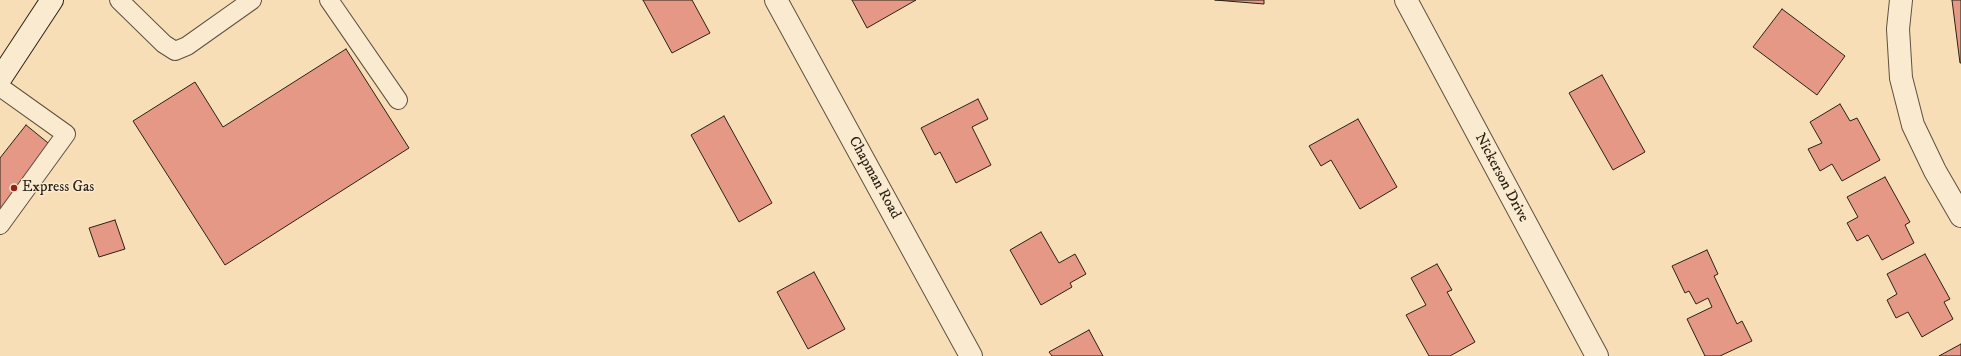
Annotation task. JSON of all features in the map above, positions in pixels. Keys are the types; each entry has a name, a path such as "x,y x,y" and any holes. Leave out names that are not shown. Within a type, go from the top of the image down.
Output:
{"street":[{"name":"Chapman Road","path":"776,0 971,356"},
{"name":"Nickerson Drive","path":"1406,0 1597,356"},
{"path":"1901,0 1898,29 1901,78 1912,118 1935,171 1961,216"},
{"path":"0,79 48,1"}],"lane":[{"path":"119,0 164,44 175,51 187,46 252,0"},
{"path":"329,0 398,100"},
{"path":"0,86 66,134 0,226"}],"building":[{"path":"643,0 692,0 710,33 672,53"},
{"path":"852,0 916,0 867,28"},
{"path":"1215,0 1264,0 1264,4"},
{"path":"1952,0 1961,0 1961,63 1960,63"},
{"path":"1782,9 1845,56 1817,95 1753,47"},
{"path":"346,49 409,148 225,265 133,121 195,82 223,127"},
{"path":"1602,75 1645,152 1613,170 1569,93"},
{"path":"978,99 988,119 972,127 991,165 956,183 940,152 935,155 921,128"},
{"path":"1840,104 1850,121 1857,118 1880,160 1842,181 1832,164 1820,171 1808,149 1822,143 1810,122"},
{"path":"724,116 772,203 739,222 691,135"},
{"path":"1358,119 1397,187 1360,209 1331,160 1321,166 1309,146"},
{"name":"Express Gas","path":"26,125 58,151 0,218 0,158"},
{"path":"1885,177 1910,222 1905,225 1914,243 1882,260 1868,235 1857,241 1847,223 1858,217 1847,197"},
{"path":"115,220 125,249 99,257 89,228"},
{"path":"1041,232 1059,263 1075,254 1086,274 1070,283 1072,287 1041,305 1010,250"},
{"path":"1707,250 1718,274 1714,276 1737,324 1742,321 1752,341 1720,356 1705,356 1687,319 1712,307 1708,298 1696,304 1689,291 1685,293 1672,266"},
{"path":"1925,254 1950,299 1944,302 1953,319 1922,337 1908,312 1896,318 1887,300 1897,294 1887,274"},
{"path":"1437,264 1452,290 1447,292 1475,342 1450,356 1429,356 1406,315 1426,305 1411,278"},
{"path":"814,272 845,329 808,349 777,292"},
{"path":"1089,330 1103,356 1052,356 1049,352"},
{"path":"1961,344 1961,356 1939,356"}],"place":[{"name":"Express Gas","path":"14,188"}]}
